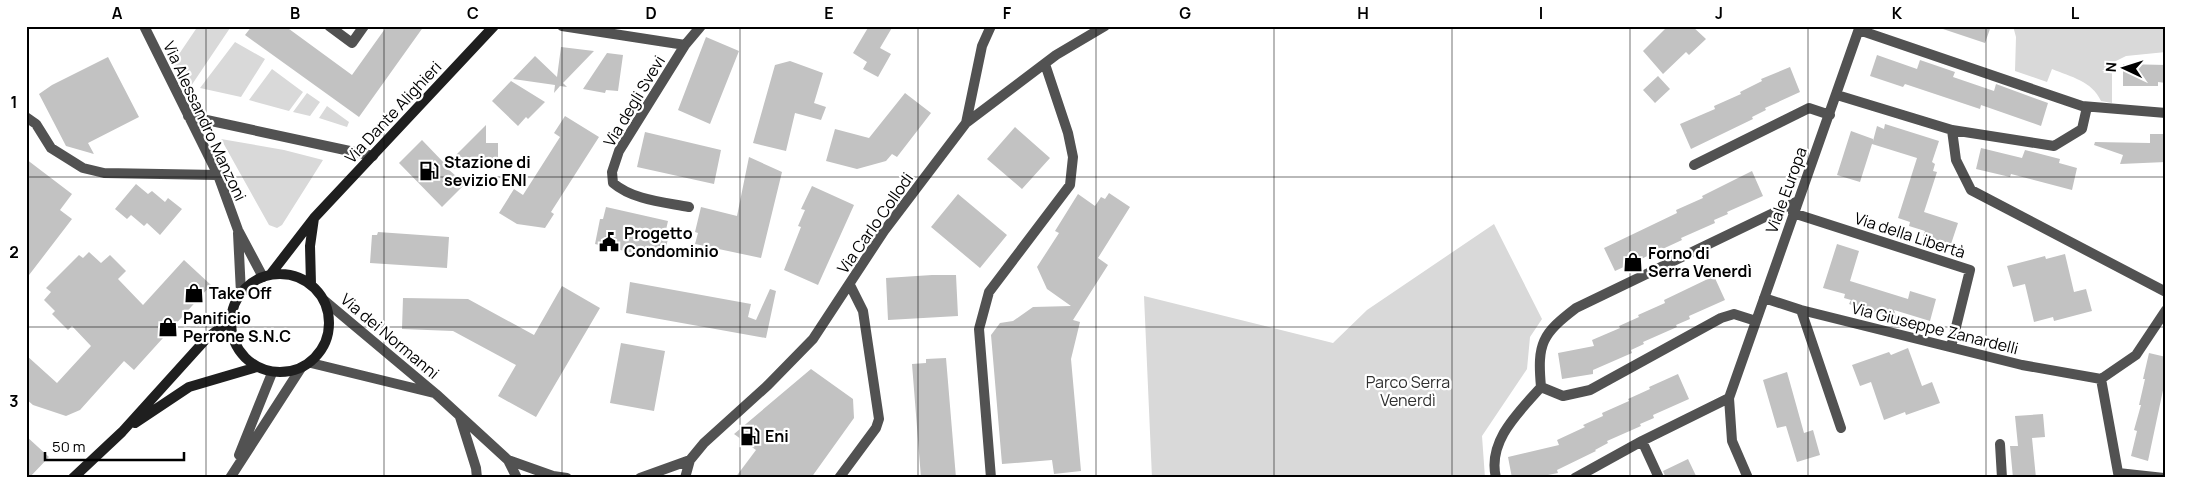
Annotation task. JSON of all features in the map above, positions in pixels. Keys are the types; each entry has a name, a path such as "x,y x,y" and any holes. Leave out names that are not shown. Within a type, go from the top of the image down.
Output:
{"main road":[{"name":"Via Dante Alighieri","path":"241,293 251,283 266,276 314,218 491,28"},
{"path":"311,284 310,246 314,218"},
{"path":"241,293 232,310 231,320 233,337 240,353 257,368 272,372 287,373 311,362 319,355 329,334 329,317 325,301 311,284 292,275 266,276"},
{"path":"73,478 122,432 207,338 231,320"},
{"path":"122,432 189,387 257,368"}],"street":[{"name":"Via Alessandro Manzoni","path":"144,26 218,175 238,230 266,276"},
{"path":"329,26 352,43 364,26"},
{"name":"Via degli Svevi","path":"562,26 685,45"},
{"name":"Via degli Svevi","path":"689,207 639,197 622,191 613,183 612,172 619,152 685,45 701,26"},
{"path":"966,123 982,46 991,26"},
{"name":"Via Carlo Collodi","path":"690,460 813,339 884,231 966,123 1045,64 1105,26"},
{"path":"1859,28 2087,106 2166,113"},
{"name":"Viale Europa","path":"1748,478 1732,441 1728,398 1793,213 1830,115 1859,28"},
{"path":"991,478 980,329 990,292 1070,185 1073,157 1068,133 1045,64"},
{"path":"1837,95 1952,130 2054,146 2082,129 2087,106"},
{"path":"1694,165 1809,108 1830,115"},
{"path":"188,116 373,156"},
{"path":"26,117 36,124 52,148 83,168 104,173 218,175"},
{"path":"1952,130 1956,160 1970,190 2166,292"},
{"path":"1496,478 1494,468 1498,444 1512,420 1541,387 1539,364 1544,338 1557,322 1576,308 1798,201"},
{"name":"Via della Libertà","path":"1793,213 1970,270 1951,347"},
{"name":"Via Alessandro Manzoni","path":"238,230 241,293"},
{"path":"839,478 876,428 879,419 863,311 850,285"},
{"name":"Via Giuseppe Zanardelli","path":"1764,298 1801,310 2022,365 2101,379"},
{"name":"Via dei Normanni","path":"325,301 436,394 508,460"},
{"path":"1801,310 1841,428"},
{"path":"2164,478 2118,476 2101,379 2136,355 2166,310"},
{"path":"1541,387 1563,396 1590,390 1721,318 1734,314 1756,321"},
{"name":"Via dei Normanni","path":"311,362 436,394"},
{"path":"272,372 230,478 301,368"},
{"path":"1576,478 1642,441 1728,398"},
{"path":"460,416 476,468 477,478"},
{"path":"1642,441 1659,478"},
{"path":"2000,444 2002,478"},
{"path":"508,460 516,478"},
{"path":"508,460 552,476 566,478"},
{"path":"640,478 690,460"},
{"path":"685,478 690,460"}],"green space":[{"path":"198,26 230,28 191,86 183,81 173,63"},
{"path":"2013,26 2166,26 2166,52 2126,56 2112,63 2112,103 2101,101 2087,84 2080,80 2052,69 2047,82 2015,71 2016,37"},
{"path":"235,42 265,59 241,97 200,88"},
{"path":"272,69 303,92 289,111 249,100"},
{"path":"307,93 320,102 310,116 293,112"},
{"path":"327,106 349,122 347,127 319,118"},
{"path":"221,139 284,150 323,160 282,225 277,228 269,225"},
{"name":"Parco Serra Venerdì","path":"1494,224 1542,319 1530,337 1527,369 1482,436 1485,478 1152,478 1144,296 1333,343 1367,310"}],"building":[{"path":"252,26 285,26 352,75 387,26 424,26 359,117 245,35"},
{"path":"869,26 893,26 880,48 891,54 878,77 863,69 867,62 853,53"},
{"path":"1668,26 1692,26 1706,39 1689,55 1686,52 1663,74 1643,51"},
{"path":"1943,26 1991,26 1985,43 1943,29"},
{"path":"706,37 739,51 710,124 678,110"},
{"path":"561,47 594,51 563,83 567,87 560,86 554,93 555,85 513,79 535,56 557,77"},
{"path":"607,53 623,55 618,91 606,90 605,93 583,89"},
{"path":"1877,55 1917,69 1920,60 1955,72 1953,77 1994,91 1996,84 2048,103 2041,126 1981,105 1980,109 1905,84 1903,87 1870,76"},
{"path":"108,57 139,117 88,143 94,154 66,146 39,94 52,85"},
{"path":"790,61 823,73 814,103 826,107 821,120 795,113 786,151 753,143 775,65"},
{"path":"2123,64 2166,65 2166,83 2158,82 2158,86 2123,86"},
{"path":"1790,67 1800,92 1765,108 1766,110 1752,117 1753,119 1691,149 1680,124 1715,109 1714,106 1741,94 1740,92 1762,81 1761,79"},
{"path":"1658,76 1670,89 1655,103 1643,90"},
{"path":"511,81 545,102 518,126 492,101"},
{"path":"905,93 931,113 897,157 892,154 886,161 857,169 826,161 835,129 869,138"},
{"path":"565,116 599,137 551,212 554,214 545,228 517,224 499,213 514,189 523,195 560,137 554,133"},
{"path":"1885,124 1939,141 1932,162 1935,164 1933,171 1937,172 1924,212 1958,223 1951,244 1923,236 1925,231 1909,226 1910,222 1898,218 1917,158 1872,144 1860,182 1837,175 1851,131 1873,139 1873,141 1877,126 1884,129"},
{"name":"Stazione di sevizio ENI","path":"486,125 486,143 498,143 498,168 448,169 465,184 442,207 399,163 422,140 446,165"},
{"path":"1015,127 1050,158 1022,189 987,159"},
{"path":"645,132 721,150 714,184 637,167"},
{"path":"2150,134 2166,134 2166,162 2120,164 2123,155 2094,145 2095,142 2150,143"},
{"path":"1981,148 2022,158 2025,150 2060,159 2059,163 2077,168 2072,190 2011,174 2010,177 1976,169"},
{"path":"749,157 782,172 761,258 695,244 698,233 695,232 701,207 737,216"},
{"path":"26,159 72,194 60,210 72,219 26,279"},
{"path":"1752,171 1763,196 1727,212 1728,214 1714,220 1715,223 1681,238 1682,240 1615,271 1604,248 1677,213 1676,210 1703,198 1702,196"},
{"path":"136,184 148,194 152,191 165,202 168,198 182,209 160,235 147,223 144,226 131,215 127,219 115,209"},
{"path":"812,186 854,205 818,285 784,270 801,227 798,226 805,210 801,209"},
{"path":"1109,193 1130,207 1098,258 1108,265 1073,320 1080,322 1071,359 1081,471 1054,474 1052,460 1002,464 991,335 1000,323 1013,321 1033,307 1071,306 1047,289 1037,267 1059,233 1055,231 1078,194 1095,206 1101,197 1105,199"},
{"path":"958,194 1007,235 980,268 931,227"},
{"path":"606,207 668,221 665,234 669,235 663,259 635,253 636,247 633,253 595,244 600,219 603,219"},
{"path":"378,232 449,237 447,268 370,263 372,235 377,235"},
{"path":"1837,244 1859,251 1850,281 1908,299 1910,291 1936,299 1930,321 1894,310 1897,319 1858,307 1849,304 1851,300 1844,298 1845,294 1823,288"},
{"path":"89,252 101,263 110,255 126,271 118,279 143,305 184,260 211,285 134,370 124,361 80,410 66,416 33,405 26,399 26,355 57,383 91,346 72,326 68,330 52,314 55,311 44,300 51,292 46,288 79,255 83,258"},
{"path":"2065,254 2074,292 2086,289 2092,311 2054,321 2053,317 2034,322 2025,284 2013,287 2007,266 2045,256 2046,259"},
{"path":"956,275 958,316 888,320 886,278"},
{"path":"1714,276 1725,300 1689,316 1690,319 1676,325 1677,327 1643,342 1644,344 1631,350 1632,353 1593,370 1593,374 1562,379 1558,353 1594,346 1592,340 1620,328 1619,326 1639,317 1638,315 1665,303 1664,300"},
{"path":"630,282 751,304 748,317 756,320 770,289 776,291 766,338 626,313"},
{"path":"562,286 600,308 536,417 498,396 516,365 453,331 402,329 403,298 468,299 534,335"},
{"path":"621,343 665,351 654,411 610,403"},
{"path":"1908,348 1922,386 1932,382 1940,403 1906,415 1905,412 1884,420 1871,382 1860,386 1852,365 1889,352 1891,355"},
{"path":"2149,353 2166,357 2163,375 2166,376 2148,461 2131,456 2137,431 2134,430 2141,405 2139,405"},
{"path":"946,358 956,478 921,478 912,364 926,363 926,359"},
{"path":"811,369 853,399 854,418 811,478 735,478 756,450 734,434"},
{"path":"1787,372 1804,433 1813,430 1820,455 1797,462 1786,426 1777,428 1763,380"},
{"path":"1678,374 1689,399 1653,415 1654,418 1640,424 1641,426 1607,441 1608,443 1596,451 1557,470 1558,473 1543,476 1544,478 1512,478 1508,457 1559,445 1557,440 1585,427 1583,425 1603,416 1602,413 1629,401 1628,399 1650,389 1649,387"},
{"path":"2043,414 2045,437 2032,438 2036,478 2013,478 2010,446 2018,446 2015,416"},
{"path":"26,436 49,457 29,478 26,478"},
{"path":"1688,459 1697,478 1666,478 1663,471"}],"place":[{"name":"Stazione di sevizio ENI","path":"429,171"},
{"name":"Progetto Condominio","path":"609,242"},
{"name":"Forno di Serra Venerdì","path":"1633,262"},
{"name":"Take Off","path":"194,293"},
{"name":"Panificio Perrone S.N.C","path":"168,327"},
{"name":"Eni","path":"750,436"}]}
